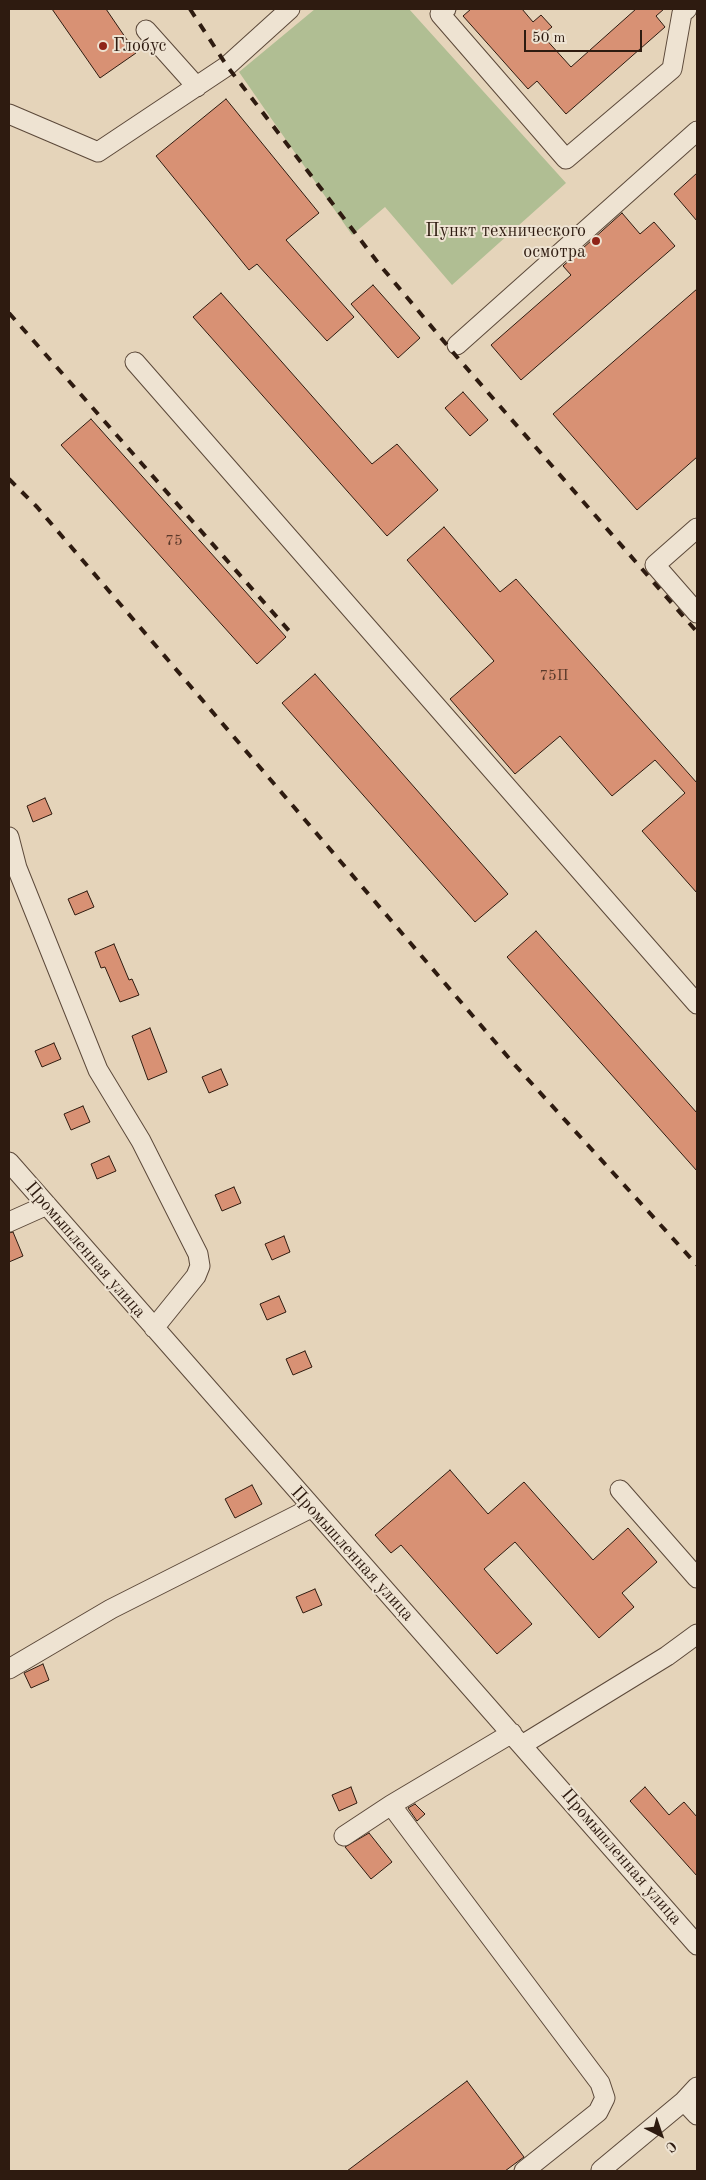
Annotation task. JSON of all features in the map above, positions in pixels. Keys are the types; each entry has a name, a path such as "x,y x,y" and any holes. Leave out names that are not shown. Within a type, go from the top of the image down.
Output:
{"street":[{"path":"9,114 98,152 227,66 290,9"},
{"path":"446,9 440,14 566,159 672,69 682,13 687,9"},
{"path":"146,30 197,87"},
{"path":"456,345 697,131"},
{"path":"135,362 697,1004"},
{"path":"697,528 656,566 697,613"},
{"path":"9,837 17,868 98,1070 141,1141 198,1254 200,1266 196,1276 154,1328"},
{"name":"Промышленная улица","path":"9,1162 311,1508 697,1945"},
{"path":"9,1222 47,1205"},
{"path":"620,1490 697,1578"},
{"path":"9,1669 111,1610 311,1508"},
{"path":"344,1836 391,1806 667,1656 697,1634"},
{"path":"391,1806 600,2083 605,2098 598,2112 524,2171"},
{"path":"601,2170 691,2094 697,2115"}],"green space":[{"path":"315,9 409,9 566,183 452,285 385,207 352,235 239,72"}],"building":[{"path":"52,9 106,9 136,53 100,78"},
{"path":"471,9 522,9 533,22 541,15 552,27 542,35 571,67 636,9 664,9 656,16 665,27 566,114 537,81 528,89 463,16"},
{"path":"226,99 319,213 286,240 354,317 327,341 257,264 249,270 156,156"},
{"path":"697,173 697,221 674,194"},
{"path":"622,213 640,234 654,222 675,246 521,380 491,345 571,275 563,266"},
{"path":"373,285 420,338 398,358 351,304"},
{"path":"697,289 697,457 637,510 553,414"},
{"path":"221,293 372,464 397,444 438,490 387,536 193,317"},
{"path":"463,392 488,420 470,436 445,408"},
{"path":"91,419 286,637 257,664 61,445"},
{"path":"444,527 500,592 516,579 697,783 697,893 642,831 685,793 655,760 612,796 560,736 515,774 450,699 494,661 407,560"},
{"path":"315,674 508,894 475,922 282,703"},
{"path":"45,798 52,814 33,822 27,806"},
{"path":"87,891 94,907 75,915 68,899"},
{"path":"536,931 697,1113 697,1171 507,957"},
{"path":"114,944 129,980 132,979 139,995 120,1002 105,967 101,968 95,952"},
{"path":"150,1028 167,1072 148,1080 132,1036"},
{"path":"54,1043 61,1059 42,1067 35,1051"},
{"path":"221,1069 228,1085 209,1093 202,1077"},
{"path":"83,1106 90,1122 71,1130 64,1114"},
{"path":"109,1156 116,1171 97,1179 91,1164"},
{"path":"234,1187 241,1203 222,1211 215,1195"},
{"path":"13,1232 23,1256 9,1262 9,1233"},
{"path":"284,1236 290,1252 272,1260 265,1244"},
{"path":"279,1296 286,1312 267,1320 260,1304"},
{"path":"305,1351 312,1367 293,1375 286,1359"},
{"path":"450,1470 488,1514 524,1482 593,1560 628,1528 657,1562 622,1593 634,1607 599,1638 515,1542 484,1569 532,1624 497,1654 401,1545 391,1553 375,1535"},
{"path":"252,1485 262,1504 235,1518 225,1499"},
{"path":"315,1589 322,1605 303,1613 296,1597"},
{"path":"43,1664 49,1680 31,1688 24,1673"},
{"path":"351,1787 357,1803 339,1811 332,1795"},
{"path":"645,1787 669,1815 684,1802 697,1817 697,1876 630,1801"},
{"path":"415,1804 425,1814 417,1821 408,1808"},
{"path":"369,1833 392,1862 371,1879 345,1847"},
{"path":"467,2081 524,2157 505,2171 347,2171"}],"railway":[{"path":"190,9 227,66 379,264 457,357 697,632"},
{"path":"9,313 291,633"},
{"path":"9,479 37,507 514,1064 697,1265"}],"place":[{"name":"Глобус","path":"103,46"},
{"name":"Пункт технического осмотра","path":"596,241"}]}
